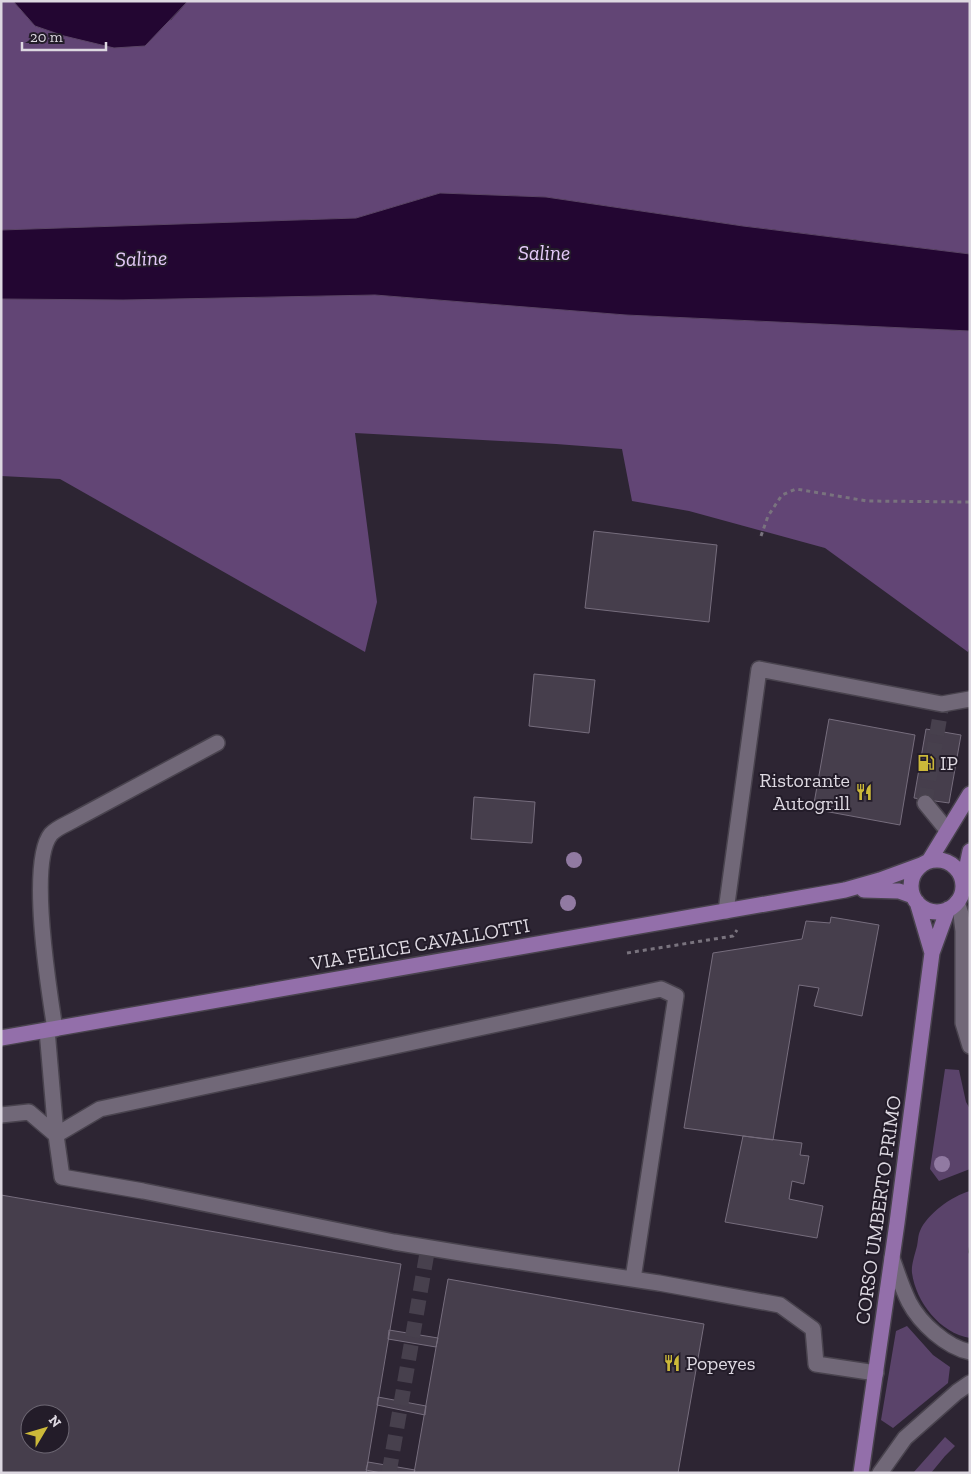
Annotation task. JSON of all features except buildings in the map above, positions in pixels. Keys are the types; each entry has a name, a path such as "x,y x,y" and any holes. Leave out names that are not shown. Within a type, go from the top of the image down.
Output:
{"main road":[{"path":"925,863 938,860 946,861 959,872 962,879 956,900 940,911 931,911 915,899 912,879 916,871 925,863 970,794"},
{"name":"CORSO UMBERTO PRIMO","path":"861,1473 892,1258 932,953 956,900 970,851"},
{"name":"VIA FELICE CAVALLOTTI","path":"1,1038 845,890 880,880 925,863"},
{"name":"VIA FELICE CAVALLOTTI","path":"845,890 883,889 899,891 915,899"},
{"name":"CORSO UMBERTO PRIMO","path":"915,899 932,953"}],"street":[{"path":"726,911 759,669 942,704 970,699"},
{"path":"217,744 74,820 52,834 44,847 41,888 45,964 51,1029 56,1134 62,1177 143,1191 394,1242 780,1305 813,1329 816,1364 876,1373"},
{"path":"925,803 946,830"},
{"path":"956,900 961,914 963,931 963,1023 970,1046"},
{"path":"56,1134 100,1109 661,989 676,996 633,1280"},
{"path":"1,1115 29,1112 56,1134"},
{"path":"892,1258 909,1303 925,1323 942,1341 960,1350 970,1352"},
{"path":"880,1473 905,1438 952,1396 970,1383"}],"path":[{"path":"761,536 768,516 782,495 796,489 868,501 970,502"}],"shaded area":[{"path":"1,1 13,1 35,26 64,36 171,20 188,1 970,1 970,254 743,226 546,197 440,193 356,218 1,230"},
{"path":"375,295 626,315 970,331 970,645 968,652 825,548 689,511 632,501 622,449 355,433 377,602 365,652 60,479 1,476 1,299 123,300"},
{"path":"945,1069 959,1070 966,1102 970,1109 970,1169 939,1181 930,1169"},
{"path":"970,1191 970,1241 968,1252 970,1256 970,1338 949,1330 931,1314 924,1305 914,1284 912,1270 919,1234 928,1218 941,1206"},
{"path":"907,1326 933,1355 950,1367 948,1383 893,1428 881,1420 896,1331"},
{"path":"945,1437 955,1446 931,1473 913,1473"}],"water":[{"path":"13,1 188,1 145,46 114,48 64,36 35,26"},
{"name":"Saline","path":"440,193 546,197 743,226 970,254 970,331 626,315 375,295 123,300 1,299 1,230 356,218"}],"tunnel":[{"path":"925,803 942,704"},
{"path":"389,1473 428,1247"}],"place":[{"name":"IP","path":"926,763"},
{"name":"Ristorante Autogrill","path":"864,792"},
{"name":"Popeyes","path":"672,1363"}]}
